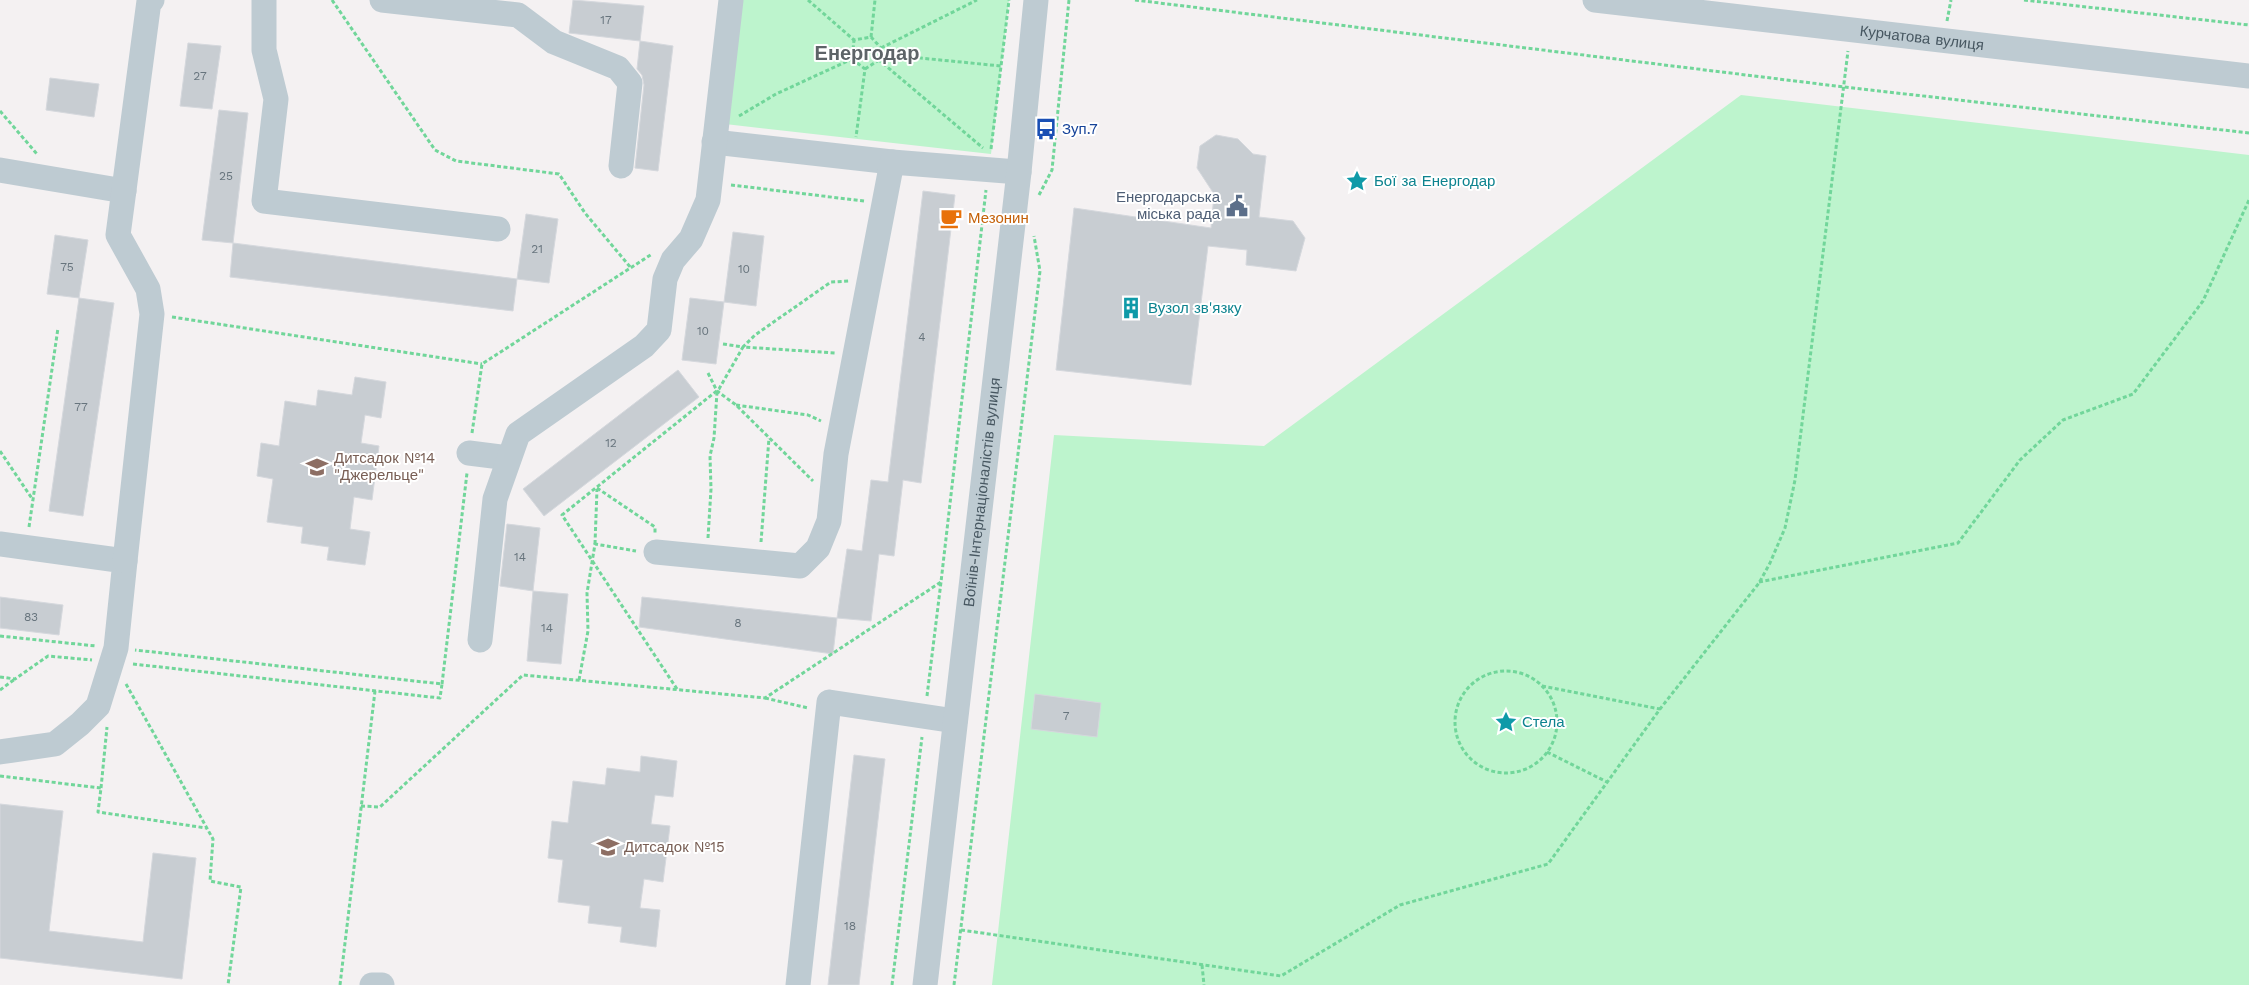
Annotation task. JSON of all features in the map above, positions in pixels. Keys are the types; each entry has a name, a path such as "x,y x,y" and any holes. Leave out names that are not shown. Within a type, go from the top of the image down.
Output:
{"street":[{"path":"0,752 54,744 80,724 98,706 115,655 152,314 148,289 118,235 151,0 144,0"},
{"path":"264,0 264,50 276,99 264,201 498,229"},
{"path":"382,0 518,15 554,42 618,68 630,83 621,166"},
{"path":"480,640 495,499 518,434 644,346 659,330 666,279 673,260 691,239 708,200 731,0"},
{"name":"Воїнів-Інтернаціоналістів вулиця","path":"925,985 1020,172 1036,0"},
{"name":"Курчатова вулиця","path":"1595,0 1737,8 1851,30 2249,76"},
{"path":"714,142 892,162 1020,172"},
{"path":"656,552 800,566 818,548 829,521 841,430 892,162"},
{"path":"0,170 124,191"},
{"path":"469,452 510,458"},
{"path":"0,544 125,561"},
{"path":"798,985 829,702 955,721"},
{"path":"372,985 382,985"}],"path":[{"path":"332,0 435,150 456,161 559,174 585,212 631,268"},
{"path":"808,0 854,40"},
{"path":"874,0 871,37 881,48"},
{"path":"881,48 977,0"},
{"path":"879,60 991,154 1009,0"},
{"path":"1034,203 1052,170 1069,0"},
{"path":"1135,0 1844,87 2249,134"},
{"path":"2024,0 2249,25"},
{"path":"960,930 1281,976 1400,905 1548,864 1660,709 1759,583 1785,528 1795,480 1851,30"},
{"path":"854,40 871,37"},
{"path":"852,59 854,40"},
{"path":"865,69 879,60 881,48"},
{"path":"880,54 1001,66"},
{"path":"852,59 865,69"},
{"path":"736,119 742,113 776,94 852,59"},
{"path":"853,158 865,69"},
{"path":"0,111 58,180"},
{"path":"892,985 989,170"},
{"path":"710,183 843,197 884,204"},
{"path":"1759,583 1958,543 2020,460 2063,420 2133,394 2203,301 2249,200"},
{"path":"954,985 1040,271 1033,231"},
{"path":"677,690 562,515 717,392 743,347 755,335 831,282 870,280"},
{"path":"152,314 482,364"},
{"path":"26,547 58,328"},
{"path":"723,344 856,354"},
{"path":"708,373 717,392 714,438 710,456 711,489 708,524 710,557"},
{"path":"717,392 736,405 804,473 832,495"},
{"path":"736,405 808,415 841,430"},
{"path":"760,562 769,438"},
{"path":"0,451 34,501"},
{"path":"579,680 588,631 588,592 594,563 597,488"},
{"path":"595,544 632,551 656,552 655,527 597,488"},
{"path":"764,698 941,582"},
{"path":"0,636 115,655 375,691 440,698 442,684 115,655 48,656 0,690"},
{"path":"115,655 213,839 210,881 241,887 228,985"},
{"path":"1513,671 1528,676 1542,685 1552,698 1557,714 1557,731 1547,752 1540,761 1525,770 1508,774 1490,771 1475,763 1463,750 1456,734 1455,718 1459,702 1468,688 1481,678 1496,672 1513,671"},
{"path":"361,806 380,807 523,674 764,698 828,713"},
{"path":"0,677 15,679"},
{"path":"1542,685 1660,709"},
{"path":"340,985 375,691"},
{"path":"1547,752 1607,782"},
{"path":"0,776 101,788 98,812 206,828"},
{"path":"1202,965 1204,985"}],"green space":[{"path":"739,0 1009,0 991,154 725,124"},
{"path":"1741,95 2249,155 2249,985 992,985 1054,435 1264,446"}],"building":[{"path":"573,0 644,6 640,41 569,33"},
{"path":"640,41 673,46 658,171 635,168 644,85 642,75 637,69"},
{"path":"188,43 221,46 212,109 180,106"},
{"path":"50,78 99,84 94,117 46,110"},
{"path":"219,110 248,113 233,243 202,240"},
{"name":"Вузол зв'язку","path":"1216,135 1238,139 1253,154 1266,156 1259,217 1293,221 1305,238 1296,271 1246,265 1247,250 1208,246 1191,385 1056,370 1074,208 1211,228 1214,194 1197,168 1200,146"},
{"path":"923,191 955,195 921,483 903,480 894,556 879,554 871,621 837,618 847,549 862,551 871,480 888,482"},
{"path":"526,214 558,219 549,283 517,279"},
{"path":"733,232 764,236 756,306 724,302"},
{"path":"55,235 88,240 79,298 47,294"},
{"path":"233,243 517,279 513,311 230,277"},
{"path":"79,298 114,303 83,516 49,511"},
{"path":"690,298 724,302 716,364 682,360"},
{"path":"678,370 699,397 544,516 523,489"},
{"name":"Дитсадок №14 \"Джерельце\"","path":"355,377 386,382 381,418 365,415 361,443 379,446 372,500 354,497 350,529 370,532 365,565 327,560 329,547 301,543 303,527 267,522 273,479 257,476 261,443 279,446 285,401 316,406 318,390 352,395"},
{"path":"507,524 540,528 533,591 500,586"},
{"path":"533,591 568,594 561,664 527,661"},
{"path":"0,597 63,605 59,635 0,628"},
{"path":"642,597 837,618 833,654 639,627"},
{"path":"1035,694 1101,703 1097,737 1031,729"},
{"path":"854,755 885,759 859,985 828,985"},
{"name":"Дитсадок №15","path":"641,756 677,761 673,797 655,795 651,824 670,826 663,882 644,879 640,908 660,910 656,947 620,942 622,927 588,923 590,906 558,902 563,860 548,858 552,821 568,823 573,781 605,785 607,768 640,772"},
{"path":"0,804 63,811 49,931 143,942 153,853 196,858 182,979 0,958"}],"place":[{"name":"Зуп.7","path":"1046,129"},
{"name":"Бої за Енергодар","path":"1357,181"},
{"name":"Енергодарська міська рада","path":"1237,206"},
{"name":"Мезонин","path":"951,218"},
{"name":"Вузол зв'язку","path":"1131,308"},
{"name":"Дитсадок №14 \"Джерельце\"","path":"317,467"},
{"name":"Стела","path":"1506,722"},
{"name":"Дитсадок №15","path":"608,847"}],"district":[{"name":"Енергодар","path":"867,53"}]}
